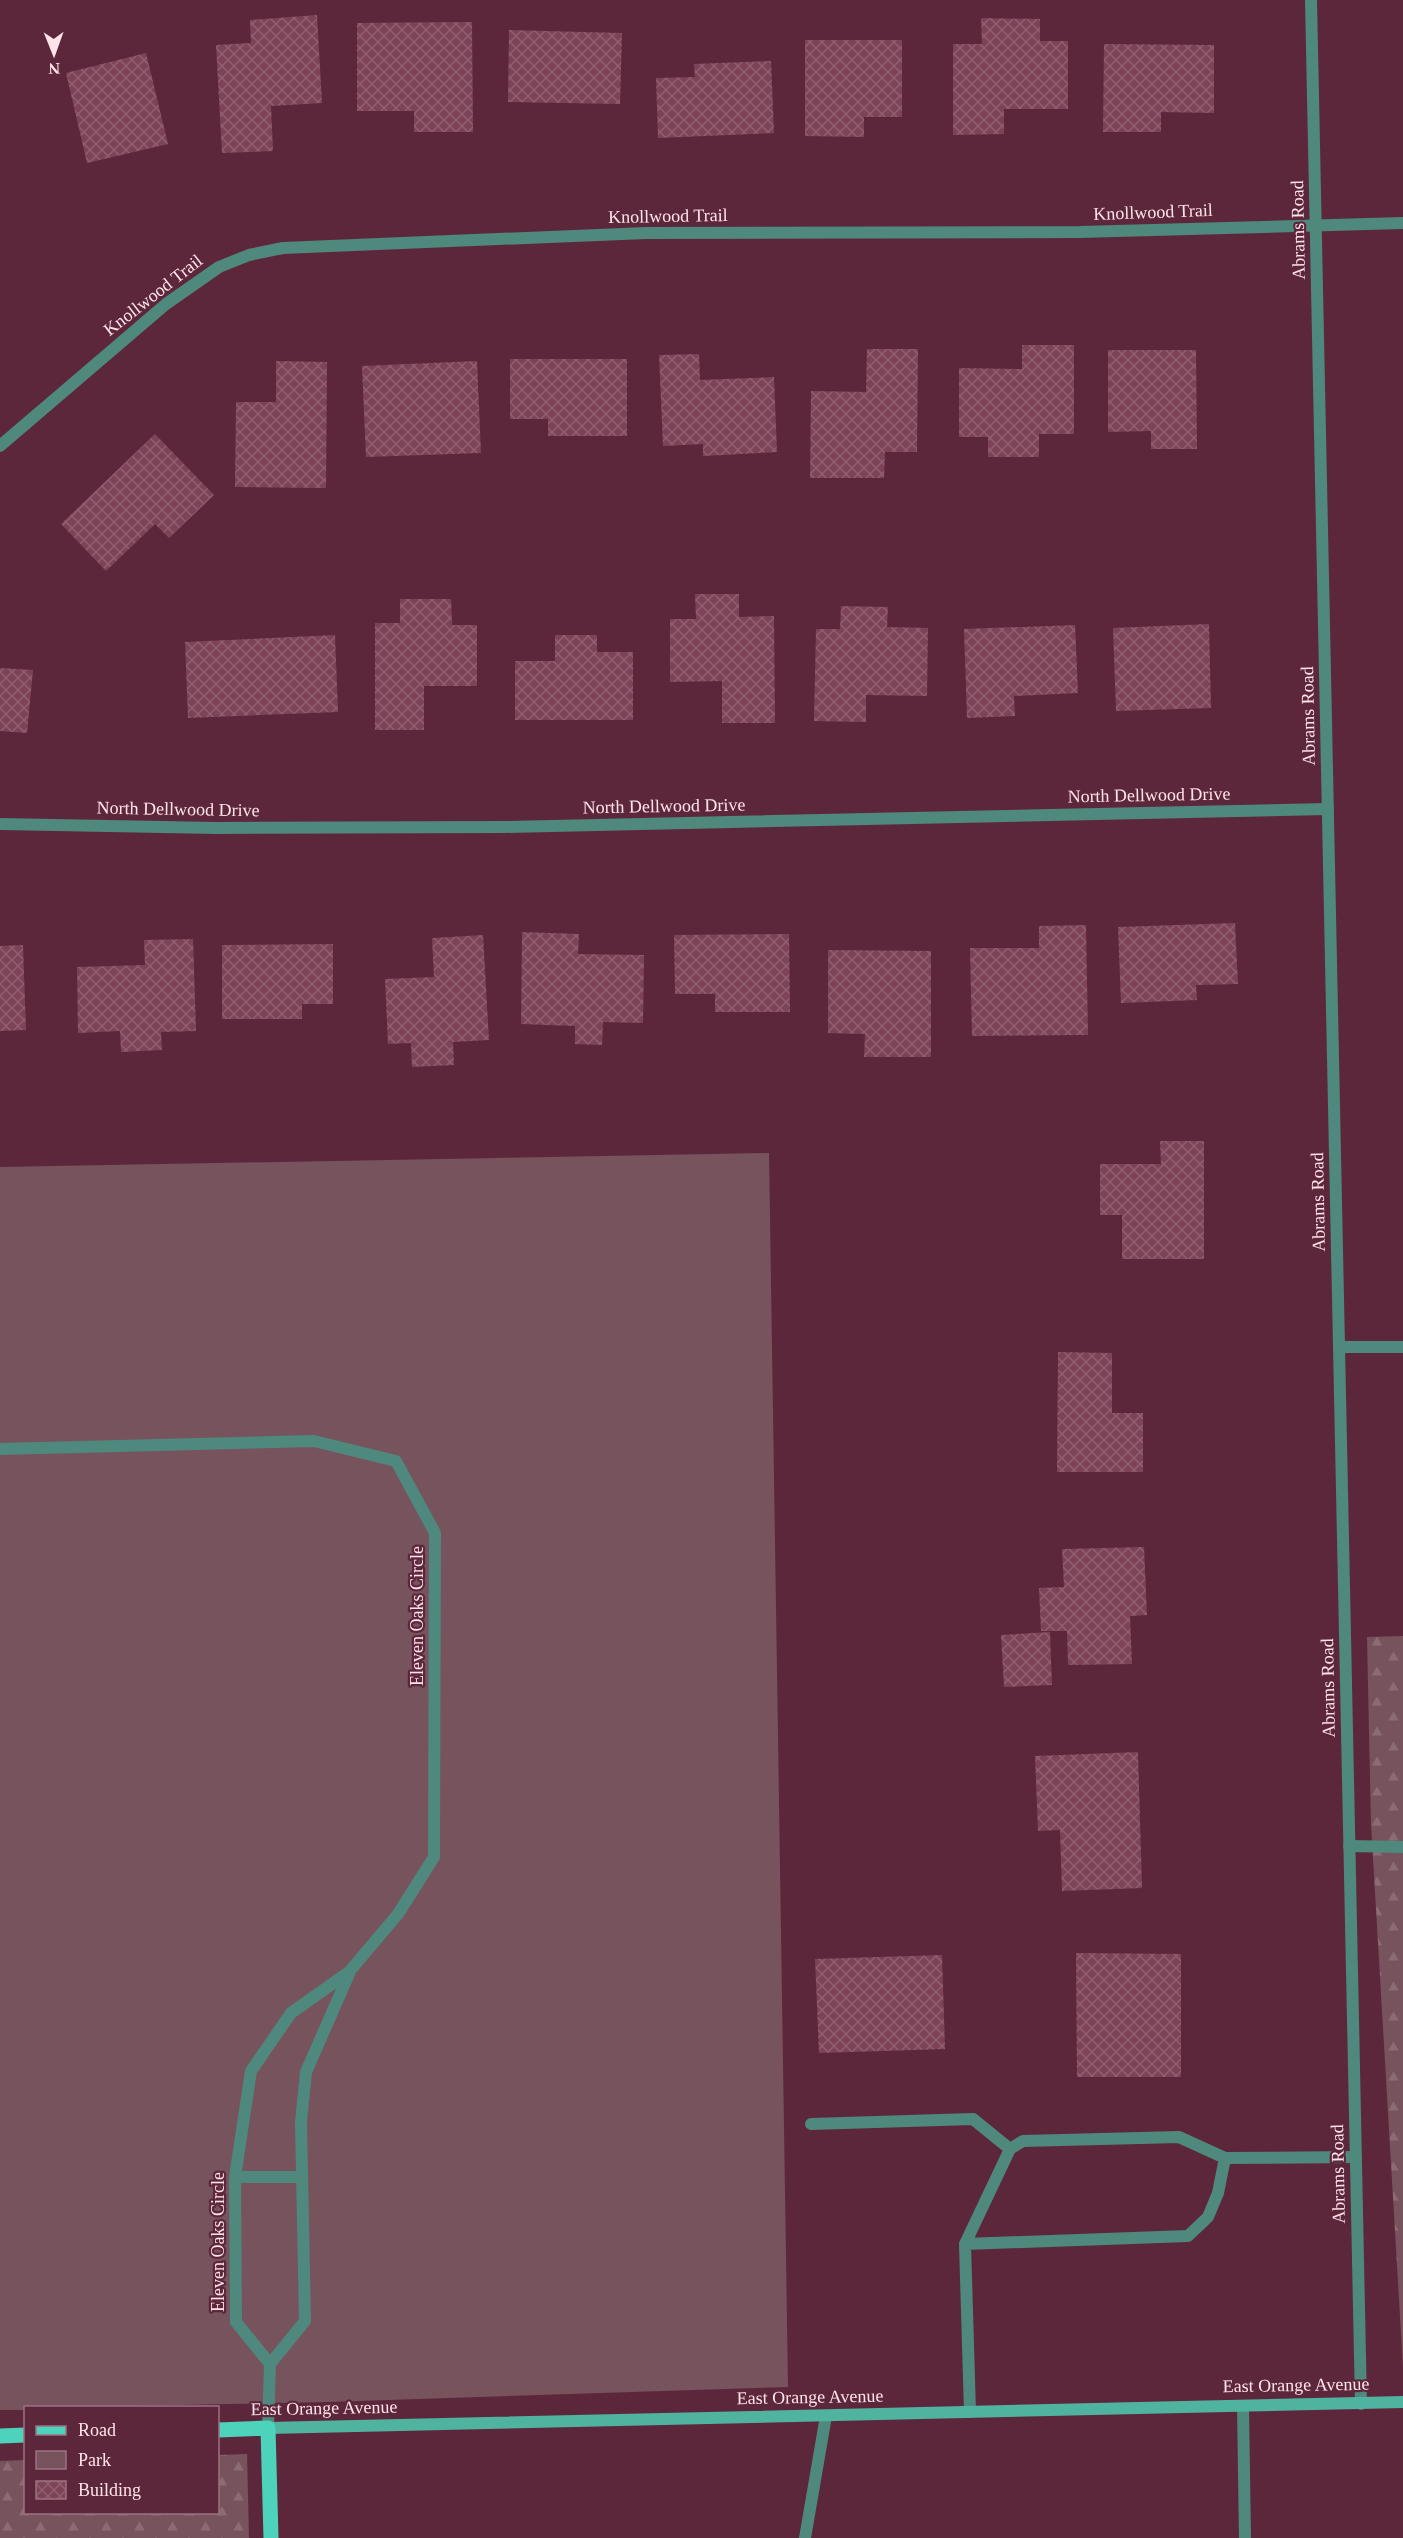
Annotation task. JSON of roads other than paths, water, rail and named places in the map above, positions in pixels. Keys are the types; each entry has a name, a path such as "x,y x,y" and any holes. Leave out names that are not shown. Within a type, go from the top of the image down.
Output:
{"main road":[{"name":"East Orange Avenue","path":"219,2430 1403,2402"},
{"path":"268,2428 272,2538"},
{"path":"0,2436 24,2435"}],"street":[{"name":"Abrams Road","path":"1311,0 1361,2403"},
{"name":"Knollwood Trail","path":"0,446 166,304 201,279 219,267 249,255 283,248 646,233 1080,232 1403,223"},
{"name":"North Dellwood Drive","path":"0,824 216,828 504,827 1328,809"},
{"path":"1339,1347 1403,1347"},
{"name":"Eleven Oaks Circle","path":"0,1449 314,1441 396,1461 435,1533 434,1857 398,1914 349,1972 291,2013 251,2071 235,2177 236,2322 270,2364 305,2321 301,2122 306,2072 349,1972"},
{"path":"1349,1846 1403,1847"},
{"path":"811,2124 973,2119 1010,2149"},
{"path":"970,2412 965,2244 1010,2149 1023,2141 1179,2137 1225,2158 1356,2157"},
{"path":"965,2244 1188,2236 1208,2217 1218,2193 1225,2158"},
{"path":"235,2177 302,2177"},
{"path":"268,2428 270,2364"},
{"path":"1243,2406 1245,2538"},
{"path":"805,2538 826,2416"}]}
